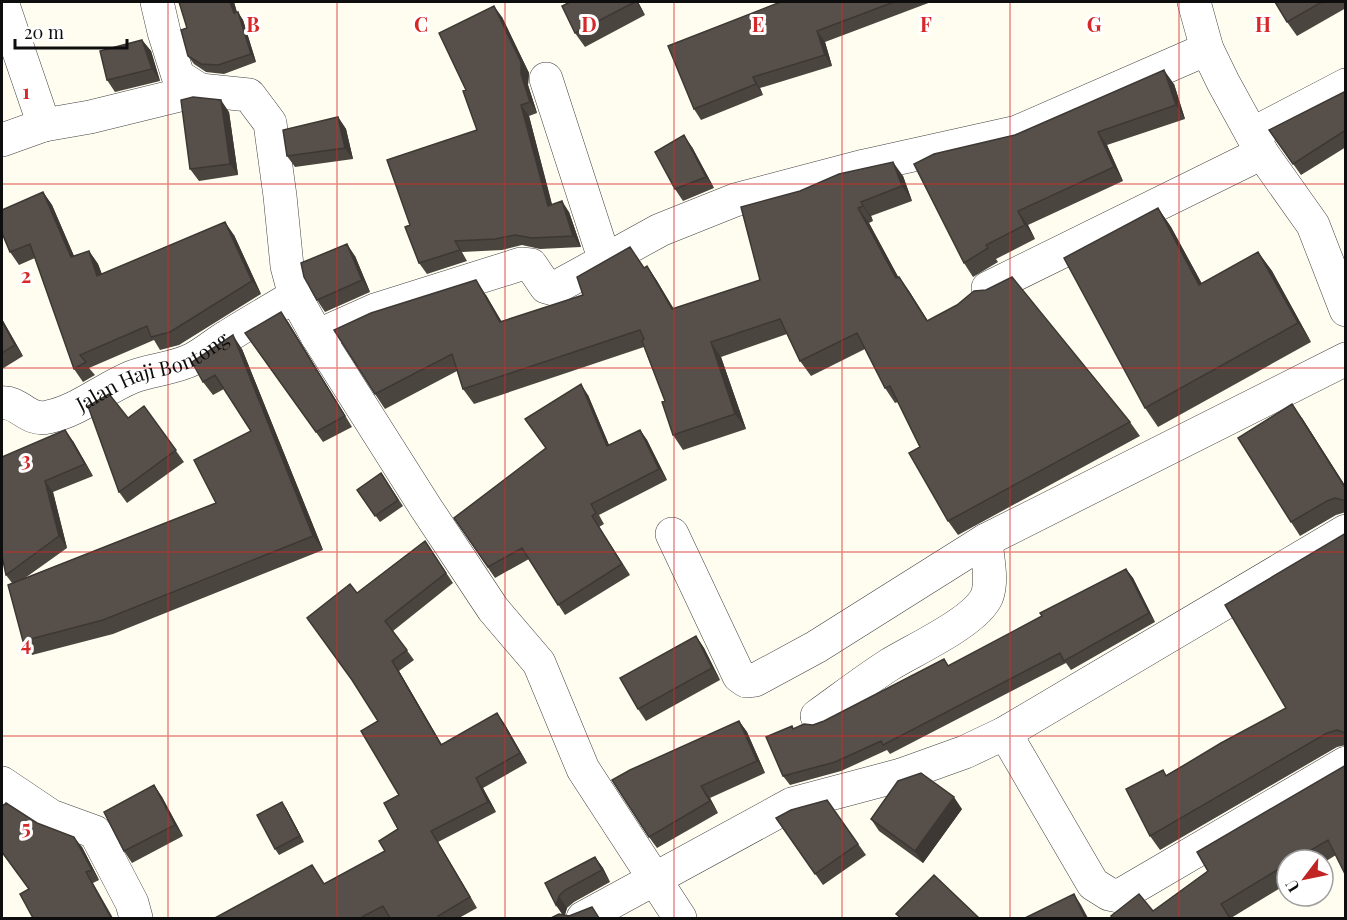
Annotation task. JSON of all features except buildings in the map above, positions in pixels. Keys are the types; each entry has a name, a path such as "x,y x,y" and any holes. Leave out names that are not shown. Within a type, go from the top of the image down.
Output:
{"street":[{"path":"2,2 44,125"},
{"path":"157,2 178,76 200,90"},
{"path":"1194,2 1207,50 1257,143 1313,225 1346,310"},
{"path":"316,336 375,310 521,264 531,265 546,287 553,289 660,230 735,200 864,165 1017,132 1207,50"},
{"path":"546,79 605,261"},
{"path":"988,288 1257,143 1346,85"},
{"path":"2,140 44,125 90,117 200,90 249,95 270,123 280,196 286,266 296,296 316,336 493,609 539,663 583,769 681,918"},
{"name":"Jalan Haji Bontong","path":"2,403 18,408 31,417 46,418 63,412 131,378 157,369 176,367 195,359 245,325 296,296"},
{"path":"672,534 739,676 746,681 755,680 816,647 986,540 1346,358"},
{"path":"583,918 792,804 901,776 965,752 1005,733 1346,531"},
{"path":"817,716 888,666 958,625 979,606 987,595 989,575 986,540"},
{"path":"1005,733 1093,884 1109,894 1119,896 1346,762"},
{"path":"2,783 51,816 95,832 132,903 136,918"}]}
